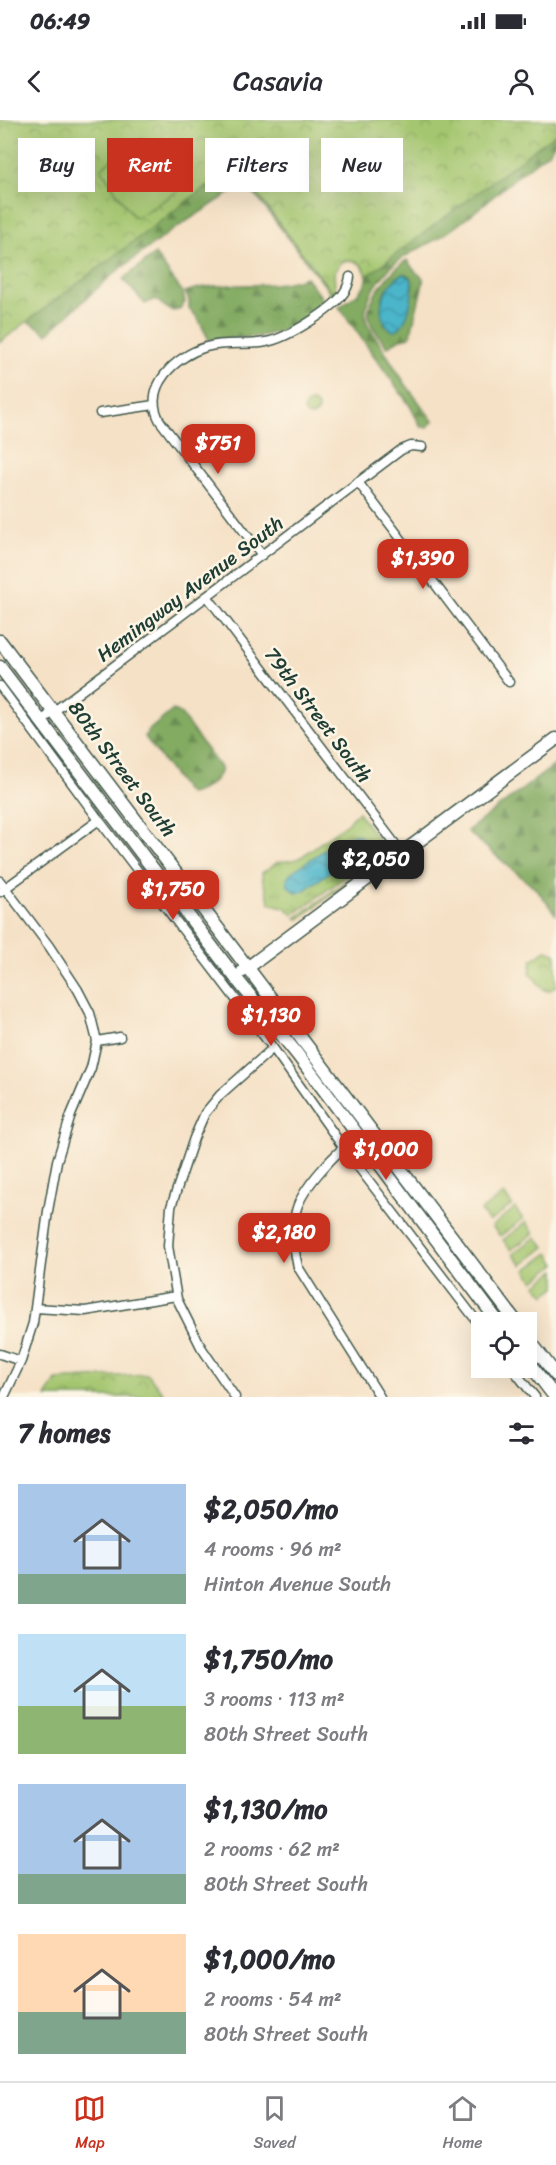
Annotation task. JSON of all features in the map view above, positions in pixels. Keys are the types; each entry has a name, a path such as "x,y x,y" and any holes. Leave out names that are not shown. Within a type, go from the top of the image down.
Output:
{"main road":[{"name":"80th Street South","path":"0,641 509,1312"},
{"name":"80th Street South","path":"0,667 491,1312"},
{"path":"235,977 556,739"},
{"path":"537,1350 556,1375"},
{"path":"537,1373 555,1397"}],"street":[{"path":"262,555 160,421 154,405 154,393 160,380 190,354 210,346 263,343 289,335 339,299 350,277"},
{"path":"100,413 154,405"},
{"name":"Hemingway Avenue South","path":"41,721 402,449 422,447"},
{"path":"358,482 509,682"},
{"name":"79th Street South","path":"207,596 402,853"},
{"path":"0,686 273,1048 343,1147 471,1314"},
{"path":"4,1397 21,1361 33,1323 57,1161 71,1114 91,1068 98,1041 90,1012 78,990 49,946 2,887 99,820"},
{"path":"98,1041 120,1037"},
{"path":"235,1397 201,1347 176,1296 168,1246 171,1207 194,1138 206,1113 220,1095 273,1048"},
{"path":"358,1136 343,1147 315,1177 296,1209 294,1249 298,1267 380,1397"},
{"path":"35,1308 85,1311 176,1296"},
{"path":"0,1354 21,1361"},
{"path":"520,1378 535,1397"}],"green space":[{"path":"0,120 556,120 556,133 367,276 357,262 350,260 341,262 334,273 334,295 256,192 309,192 309,138 205,138 205,188 0,342"},
{"path":"556,120 556,141 549,152 459,224 396,262 381,279 368,301 365,316 367,323 404,382 433,421 428,427 421,427 410,406 339,307 362,289 367,278 366,271 355,262 341,263 335,268 333,277 335,291 332,295 256,196 250,192 309,192 309,153 321,152 321,192 403,192 403,141"},
{"path":"107,163 107,178 101,169"},
{"path":"205,173 205,192 231,192 170,232 112,275 47,334 26,321 182,192 193,192 193,183"},
{"path":"117,192 177,192 138,217 133,216"},
{"path":"155,254 183,293 185,302 177,310 170,310 155,299 145,304 123,279"},
{"path":"407,260 424,279 410,337 400,339 387,347 370,323 369,311 375,294","holes":["406,274 411,278 413,288 383,297 395,279"]},
{"path":"306,277 322,298 322,303 308,316 282,331 256,336 209,340 197,317 189,309 189,300 185,292 215,286 277,284"},
{"path":"308,402 314,402 318,409 314,416 308,416 304,412 304,406"},
{"path":"173,710 180,713 221,769 220,773 204,789 194,793 189,794 184,789 145,737 148,731"},
{"path":"556,764 556,915 538,891 467,831"},
{"path":"97,776 128,818 124,821 92,780"},
{"path":"358,812 384,848 293,915 286,908 269,903 262,873 278,862 301,857 347,823"},
{"path":"388,850 385,855 299,919 296,918"},
{"path":"546,950 556,953 556,986 549,991 544,990 530,973 532,960"},
{"path":"504,1194 512,1205 489,1222 481,1211"},
{"path":"515,1208 523,1219 500,1236 492,1226"},
{"path":"526,1222 534,1233 511,1250 503,1240"},
{"path":"536,1237 545,1247 522,1265 513,1254"},
{"path":"549,1253 556,1264 534,1281 526,1270"},
{"path":"556,1270 556,1287 545,1295 536,1285"},
{"path":"148,1374 166,1397 46,1397 56,1380"}],"water":[{"path":"403,274 411,278 411,300 403,324 393,331 382,317 382,301 390,285"},
{"path":"355,834 365,842 361,850 303,891 297,893 288,886 287,878 292,872 333,844"}]}
